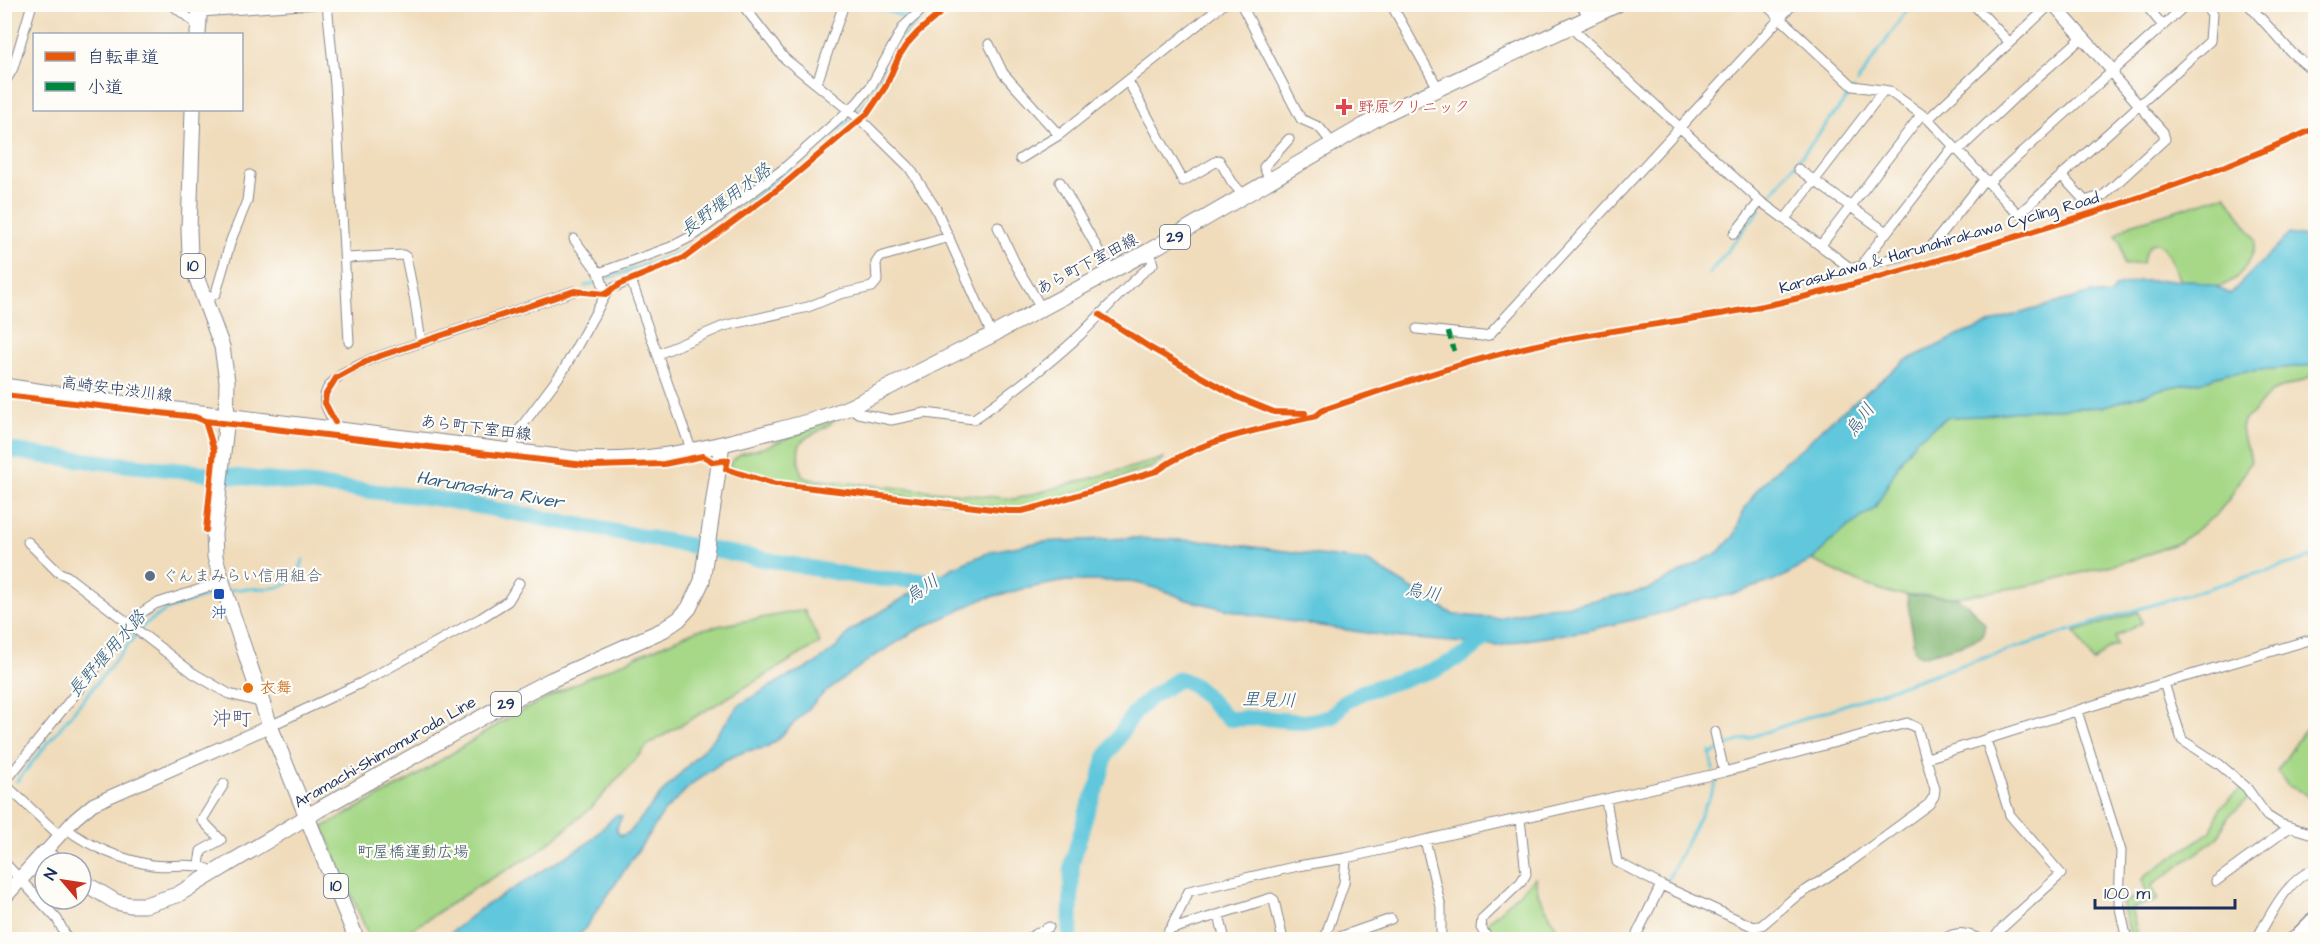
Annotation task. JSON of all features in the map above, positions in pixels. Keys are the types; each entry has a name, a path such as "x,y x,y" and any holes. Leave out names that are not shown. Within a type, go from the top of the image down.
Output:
{"highway":[{"path":"2295,939 2313,926"}],"main road":[{"name":"あら町下室田線","path":"226,421 336,430 608,461 637,460 692,452 829,416 992,335 1149,251 1384,114 1618,4"},
{"name":"10","path":"193,111 189,242 196,279 222,347 226,364 226,421 215,531 215,557 270,726 357,939"},
{"name":"高崎安中渋川線","path":"4,386 226,421"},
{"name":"Aramachi-Shimomuroda Line","path":"93,888 116,902 130,905 145,905 177,895 308,816 524,694 663,630 689,609 705,570 722,444"},
{"path":"4,897 33,866"}],"street":[{"path":"5,80 13,68 32,4"},
{"path":"171,4 199,19 316,4"},
{"path":"327,4 335,85 349,342"},
{"path":"742,4 784,58 849,111 909,167 930,198 992,335"},
{"path":"815,82 819,77 844,4"},
{"path":"599,273 671,247 707,228 782,171 849,111 871,86 904,26 928,4"},
{"path":"1020,159 1059,135 1224,4"},
{"path":"1241,4 1301,119 1319,127 1333,144"},
{"path":"1391,4 1438,88"},
{"path":"1580,4 1590,17"},
{"path":"1765,4 1853,86 1889,91 1925,117 2016,213 2020,213 2210,41 2212,14 2204,4"},
{"path":"1416,329 1482,336 1489,334 1793,4"},
{"path":"1973,4 2009,42"},
{"path":"1821,245 1925,117 2052,4 2113,71 2116,79 2163,132 2165,139 2104,195 2085,201 2061,175"},
{"path":"2145,4 2163,26"},
{"path":"1931,247 1986,182 2187,4"},
{"path":"2248,4 2292,53 2316,73"},
{"path":"1573,26 1577,33 1760,201 1849,267 1907,255"},
{"path":"1866,265 1865,260 1886,232 1955,149 2083,37"},
{"path":"990,44 1004,73 1059,135"},
{"path":"1128,81 1183,181 1219,160 1245,197"},
{"path":"1785,219 1884,90"},
{"path":"1270,181 1264,167 1288,139"},
{"path":"1798,169 1886,232"},
{"path":"205,301 216,293 231,240 247,201 250,175"},
{"path":"1060,182 1110,271"},
{"path":"1734,234 1760,201"},
{"path":"998,227 1041,309"},
{"path":"657,354 724,326 808,307 840,294 872,286 877,281 877,260 949,237"},
{"path":"574,239 599,273 606,294"},
{"path":"850,407 858,413 891,420 925,413 974,419 1025,382 1081,334 1132,281 1153,264 1149,251"},
{"path":"346,258 406,256 421,343"},
{"path":"511,450 519,430 562,370 606,294 611,289 631,280 692,452"},
{"path":"336,430 335,422 325,403 326,394 336,378 371,359 574,291"},
{"path":"27,542 58,572 67,576 193,673 229,694 263,703"},
{"path":"47,851 85,810 101,799 270,726 361,683 508,601 519,583"},
{"path":"215,873 199,866 156,866 121,858 63,832 10,789 4,787 5,782 135,628 142,610 155,604 223,587"},
{"path":"1927,758 2164,683 2316,638"},
{"path":"2164,683 2182,740 2219,764 2246,787 2267,816 2290,827 2316,835"},
{"path":"2077,711 2121,851 2119,904 2127,939"},
{"path":"1164,939 1189,891 1606,800 1724,772 1907,723 1917,728 1935,789 1929,804 1846,866 1794,898 1762,925 1754,927 1660,885 1617,862 1606,800"},
{"path":"1715,732 1724,772"},
{"path":"1986,740 2010,814 2061,874 1993,939"},
{"path":"199,866 201,851 221,840 202,820 224,784"},
{"path":"1489,939 1481,928 1482,919 1521,882 1526,874 1520,819"},
{"path":"2216,881 2290,827"},
{"path":"1425,840 1441,907 1441,931"},
{"path":"1324,939 1344,883 1346,858"},
{"path":"4,862 57,919 68,939"},
{"path":"2256,939 2282,896 2303,873 2316,868"},
{"path":"1634,939 1660,885"},
{"path":"1169,930 1271,898 1274,900 1283,939"},
{"path":"1219,915 1225,939"},
{"path":"1330,939 1391,919"},
{"path":"1025,939 1049,927"},
{"path":"1943,939 1958,932 1982,939"}],"green space":[{"path":"2226,195 2255,239 2253,253 2236,278 2215,287 2185,285 2181,283 2168,256 2158,244 2153,244 2147,250 2142,263 2124,265 2121,243 2116,235 2131,224"},
{"path":"2315,365 2315,373 2306,379 2271,392 2243,421 2241,428 2243,440 2251,461 2232,495 2217,514 2180,542 2136,559 2032,585 1956,597 1894,594 1863,584 1812,560 1840,533 1875,508 1900,462 1916,440 1947,417 1980,416 2026,410 2102,407 2165,388 2208,380 2226,373"},
{"path":"838,417 801,443 798,450 802,476 808,479 1015,499 1165,458 1153,467 1038,505 1010,509 770,480 733,470 729,464 740,454 766,447"},
{"path":"1907,595 1956,597 1968,605 1985,624 1983,636 1965,644 1922,656 1917,654 1914,648"},
{"name":"町屋橋運動広場","path":"804,610 820,643 649,744 593,806 537,853 478,886 399,938 370,939 323,827 413,778 508,718 583,680 697,630"},
{"path":"2138,612 2142,623 2115,637 2117,645 2109,648 2093,662 2075,632"},
{"path":"2315,715 2315,782 2309,795 2288,786 2277,771"},
{"path":"2242,788 2249,798 2228,817 2218,838 2151,886 2159,899 2131,909 2139,939 2131,939 2122,902 2146,894 2143,880 2146,875 2211,831 2221,807"},
{"path":"1535,878 1539,896 1556,926 1538,939 1496,939 1487,928 1488,922"}],"water":[{"name":"烏川","path":"2315,227 2315,365 2226,373 2208,380 2165,388 2102,407 2026,410 1980,416 1947,417 1916,440 1900,462 1875,508 1840,533 1812,560 1779,579 1730,595 1690,602 1670,611 1585,631 1500,646 1393,637 1256,616 1187,600 1130,581 1066,581 983,599 917,630 873,657 824,693 776,741 765,748 746,751 725,760 693,783 664,812 584,930 575,939 443,939 480,909 588,843 616,815 622,816 616,830 621,836 630,832 660,795 713,739 739,705 785,678 813,665 837,647 850,631 952,568 992,551 1040,542 1131,538 1205,541 1367,561 1454,615 1498,618 1545,607 1565,606 1647,590 1717,553 1734,536 1745,508 1758,489 1787,459 1802,449 1823,427 1905,361 1962,334 2007,317 2091,293 2109,296 2116,287 2139,281 2192,280 2215,286 2230,294 2289,234 2305,237"}],"waterway":[{"path":"867,4 904,17 921,4"},
{"name":"長野堰用水路","path":"902,38 937,4"},
{"path":"1857,83 1911,4"},
{"name":"長野堰用水路","path":"859,111 872,94 891,59"},
{"path":"1766,201 1854,89"},
{"name":"長野堰用水路","path":"606,279 678,253 691,246 726,221 850,120"},
{"path":"1709,274 1761,208"},
{"name":"長野堰用水路","path":"585,286 597,282"},
{"name":"Harunashira River","path":"4,449 46,456 434,498 865,578 953,582"},
{"path":"1710,755 1725,746 1937,673 2122,614 2316,556"},
{"name":"長野堰用水路","path":"230,590 274,588 283,585 291,581 298,573 303,560"},
{"name":"長野堰用水路","path":"17,781 144,625 166,610 221,591"},
{"name":"里見川","path":"1070,940 1072,863 1087,811 1099,782 1105,758 1134,713 1150,698 1179,679 1194,686 1230,719 1264,718 1304,722 1331,717 1345,702 1362,692 1437,669 1466,654 1494,631"},
{"path":"1710,752 1713,770"},
{"path":"1667,881 1716,784"}],"marked path":[{"path":"1448,332 1454,351"}],"cycle path":[{"path":"335,422 325,403 326,394 336,378 371,359 574,291 606,294 620,284 684,258 782,186 868,113 886,86 907,44 951,4"},
{"name":"Karasukawa & Harunahirakawa Cycling Road","path":"205,421 593,466 664,464 703,456 713,462 728,460 726,469 770,483 1022,511 1157,471 1193,450 1234,436 1316,416 1323,410 1479,360 1563,339 1751,309 1945,258 2159,191 2316,128"},
{"path":"1100,315 1149,347 1237,397 1274,412 1305,413"},
{"path":"4,395 195,417 205,421 214,450 206,530"}],"place":[{"name":"野原クリニック","path":"1344,107"},
{"name":"ぐんまみらい信用組合","path":"150,576"},
{"name":"沖","path":"219,594"},
{"name":"衣舞","path":"248,688"}],"district":[{"name":"沖町","path":"232,719"}]}
